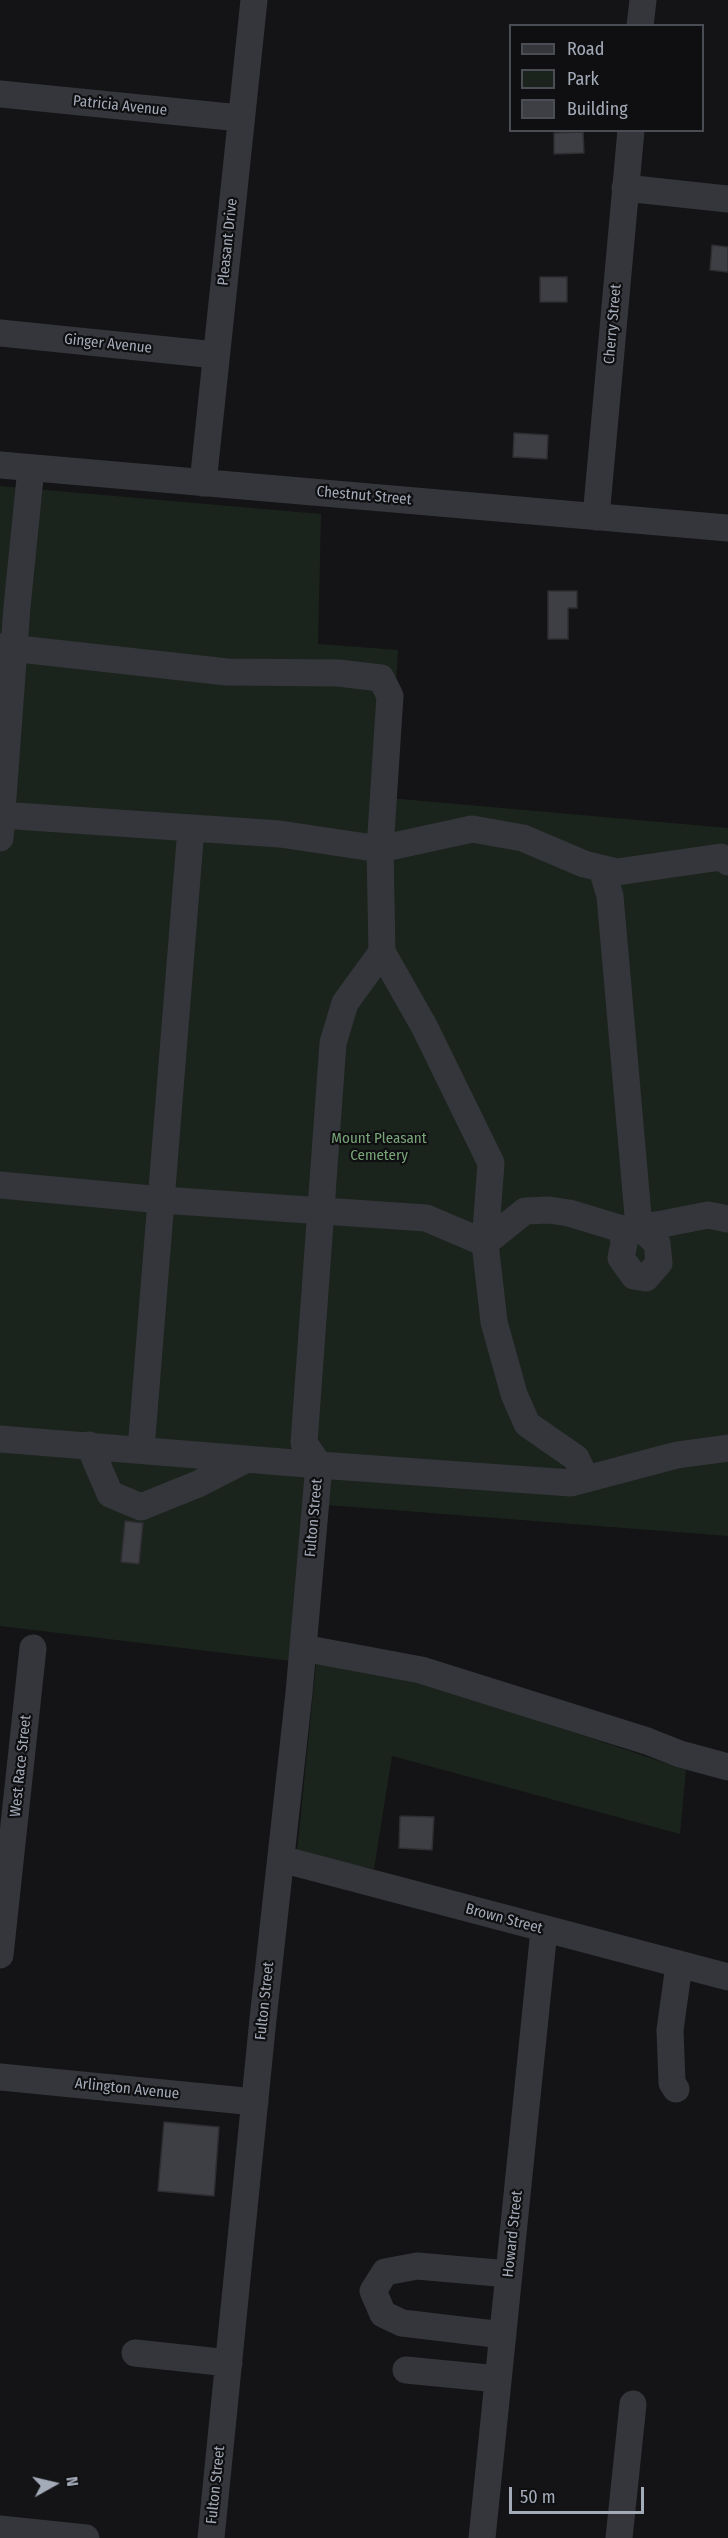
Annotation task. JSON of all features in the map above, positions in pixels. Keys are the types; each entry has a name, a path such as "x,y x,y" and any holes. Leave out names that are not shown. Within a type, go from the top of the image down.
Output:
{"street":[{"name":"Pleasant Drive","path":"203,483 254,0"},
{"path":"640,24 643,0"},
{"name":"Patricia Avenue","path":"0,94 240,118"},
{"name":"Cherry Street","path":"596,517 631,132"},
{"path":"626,188 728,199"},
{"name":"Ginger Avenue","path":"0,333 216,356"},
{"name":"Chestnut Street","path":"0,465 728,528"},
{"path":"31,468 7,648 1,822 191,828 280,834 380,849 472,830 523,838 584,864 617,872 721,857 728,862"},
{"path":"7,648 227,672 338,673 381,678 390,696 380,849 382,952 424,1026 491,1163 485,1243 494,1322 514,1394 527,1424 576,1458 586,1479"},
{"path":"141,1449 191,828"},
{"path":"602,869 610,896 630,1228"},
{"path":"319,1465 304,1443 333,1043 345,1003 382,952"},
{"path":"0,1185 320,1213 426,1218 485,1243"},
{"path":"485,1243 525,1211 568,1212 630,1228 708,1215 728,1219"},
{"path":"0,1439 571,1483 677,1455 728,1448"},
{"path":"89,1445 110,1494 141,1507 198,1484 247,1459"},
{"name":"Fulton Street","path":"211,2538 303,1647 319,1465"},
{"path":"303,1647 421,1670 647,1741 680,1754 728,1767"},
{"name":"West Race Street","path":"0,1955 33,1648"},
{"name":"Brown Street","path":"280,1859 728,1977"},
{"name":"Howard Street","path":"482,2538 544,1930"},
{"path":"676,2090 672,2084 670,2030 679,1965"},
{"name":"Arlington Avenue","path":"0,2077 255,2102"},
{"path":"503,2335 402,2323 383,2314 373,2291 385,2272 417,2266 509,2274"},
{"path":"135,2353 228,2363"},
{"path":"406,2370 498,2379"},
{"path":"619,2538 633,2404"},
{"path":"0,2529 81,2538"}],"green space":[{"name":"Mount Pleasant Cemetery","path":"0,486 321,514 318,644 398,650 389,798 728,828 728,1536 315,1504 294,1638 686,1770 680,1834 392,1756 374,1869 297,1852 316,1664 0,1626"}],"building":[{"path":"583,132 584,153 554,154 554,133"},
{"path":"712,245 728,247 728,272 710,270"},
{"path":"540,277 567,277 567,302 540,302"},
{"path":"514,433 548,435 547,459 513,457"},
{"path":"548,591 577,591 577,608 568,608 568,639 548,639"},
{"path":"125,1521 143,1523 139,1564 121,1562"},
{"path":"400,1816 434,1817 432,1850 399,1848"},
{"path":"164,2122 219,2127 214,2196 158,2191"}]}
